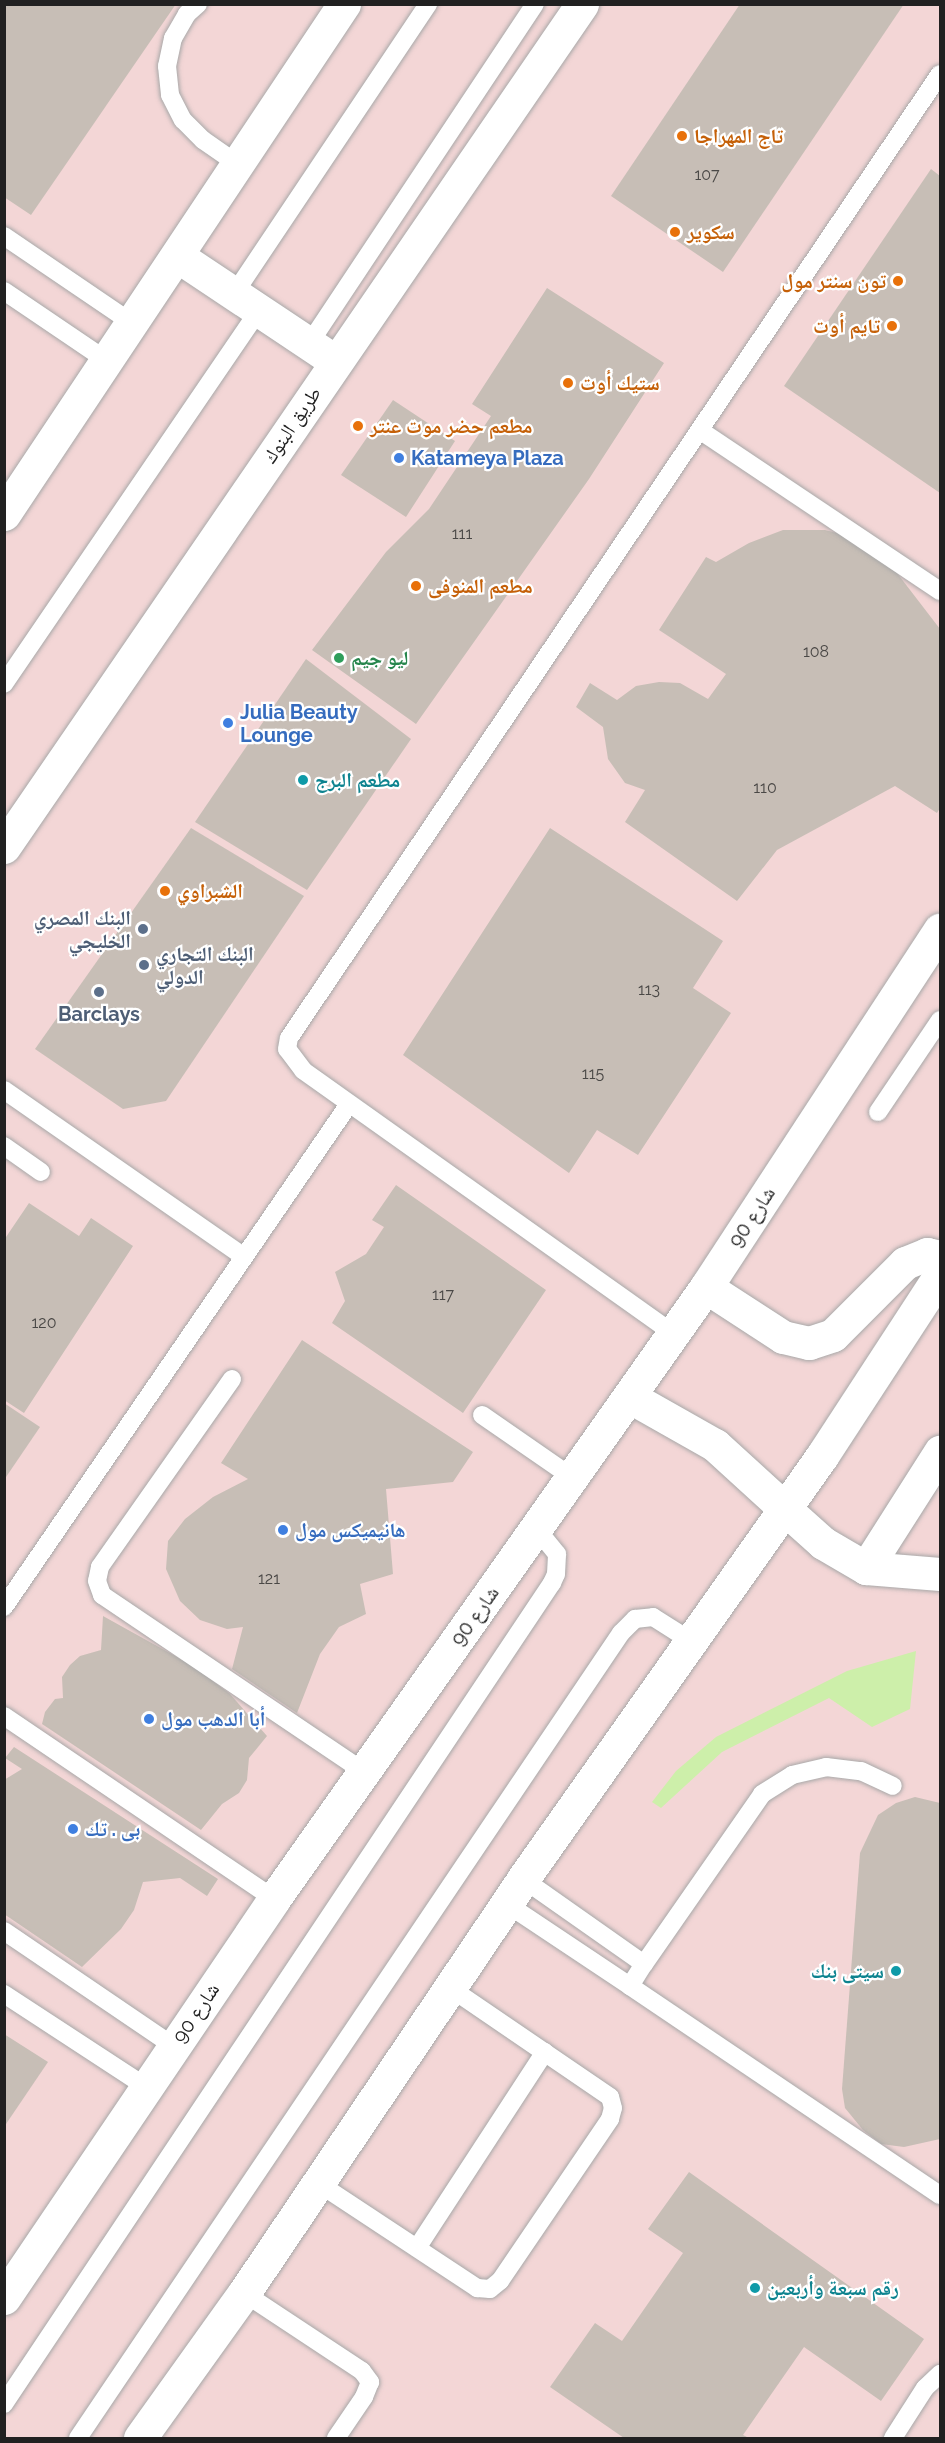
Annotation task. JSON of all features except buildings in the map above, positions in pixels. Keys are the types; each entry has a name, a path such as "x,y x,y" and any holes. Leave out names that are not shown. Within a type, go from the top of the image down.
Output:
{"street":[{"name":"طريق البنوك","path":"4,847 322,352 582,4"},
{"path":"4,514 239,165 336,7"},
{"path":"178,257 322,352"},
{"name":"شارع 90","path":"4,2298 274,1899 674,1334 940,930"},
{"path":"706,1287 783,1337 809,1343 833,1335 905,1263 927,1254 940,1257"},
{"path":"140,2439 244,2293 515,1892 785,1509 940,1275"},
{"path":"630,1397 715,1445 823,1543 866,1568 940,1574"},
{"path":"866,1568 940,1452"}],"lane":[{"path":"198,4 187,14 173,38 167,66 170,95 183,120 203,140 239,165"},
{"path":"4,684 246,302 428,4"},
{"path":"322,352 535,4"},
{"path":"674,1334 349,1104 292,1061 287,1049 294,1027 701,431 940,74"},
{"path":"4,236 132,323"},
{"path":"4,291 106,360"},
{"path":"701,431 940,591"},
{"path":"878,1112 940,1020"},
{"path":"4,1090 244,1257"},
{"path":"4,1607 349,1104"},
{"path":"4,1146 41,1172"},
{"path":"232,1379 100,1567 97,1581 102,1595 364,1772"},
{"path":"482,1415 573,1478"},
{"path":"4,2404 552,1583 556,1574 557,1554 537,1529"},
{"path":"78,2439 627,1625 635,1619 653,1617 691,1641"},
{"path":"4,1716 274,1899"},
{"path":"630,1986 762,1794 792,1775 826,1767 861,1771 893,1786"},
{"path":"515,1892 644,1964"},
{"path":"515,1892 630,1986 940,2195"},
{"path":"4,1931 173,2046"},
{"path":"318,2183 477,2288 490,2289 500,2281 610,2119 613,2108 610,2097 450,1988"},
{"path":"4,1994 146,2087"},
{"path":"417,2248 545,2052"},
{"path":"244,2293 362,2371 370,2382 364,2397 336,2439"},
{"path":"893,2439 925,2388 940,2374"}],"shaded area":[{"path":"5,5 940,5 940,2438 5,2438"}],"green space":[{"path":"916,1651 910,1709 872,1727 829,1698 722,1752 661,1808 652,1802 676,1771 716,1737 847,1671"}],"place":[{"name":"تاج المهراجا","path":"682,136"},
{"name":"سكوير","path":"675,232"},
{"name":"تون سنتر مول","path":"898,281"},
{"name":"تايم أوت","path":"892,326"},
{"name":"ستيك أوت","path":"568,383"},
{"name":"مطعم حضر موت عنتر","path":"358,426"},
{"name":"Katameya Plaza","path":"399,458"},
{"name":"مطعم المنوفى","path":"416,586"},
{"name":"ليو جيم","path":"339,658"},
{"name":"Julia Beauty Lounge","path":"228,723"},
{"name":"مطعم البرج","path":"303,780"},
{"name":"الشبراوي","path":"165,891"},
{"name":"البنك المصري الخليجي","path":"143,929"},
{"name":"البنك التجاري الدولي","path":"144,965"},
{"name":"Barclays","path":"99,992"},
{"name":"هانيميكس مول","path":"283,1530"},
{"name":"أبا الدهب مول","path":"149,1719"},
{"name":"بى . تك","path":"73,1829"},
{"name":"سيتى بنك","path":"896,1971"},
{"name":"رقم سبعة وأربعين","path":"755,2288"}]}
